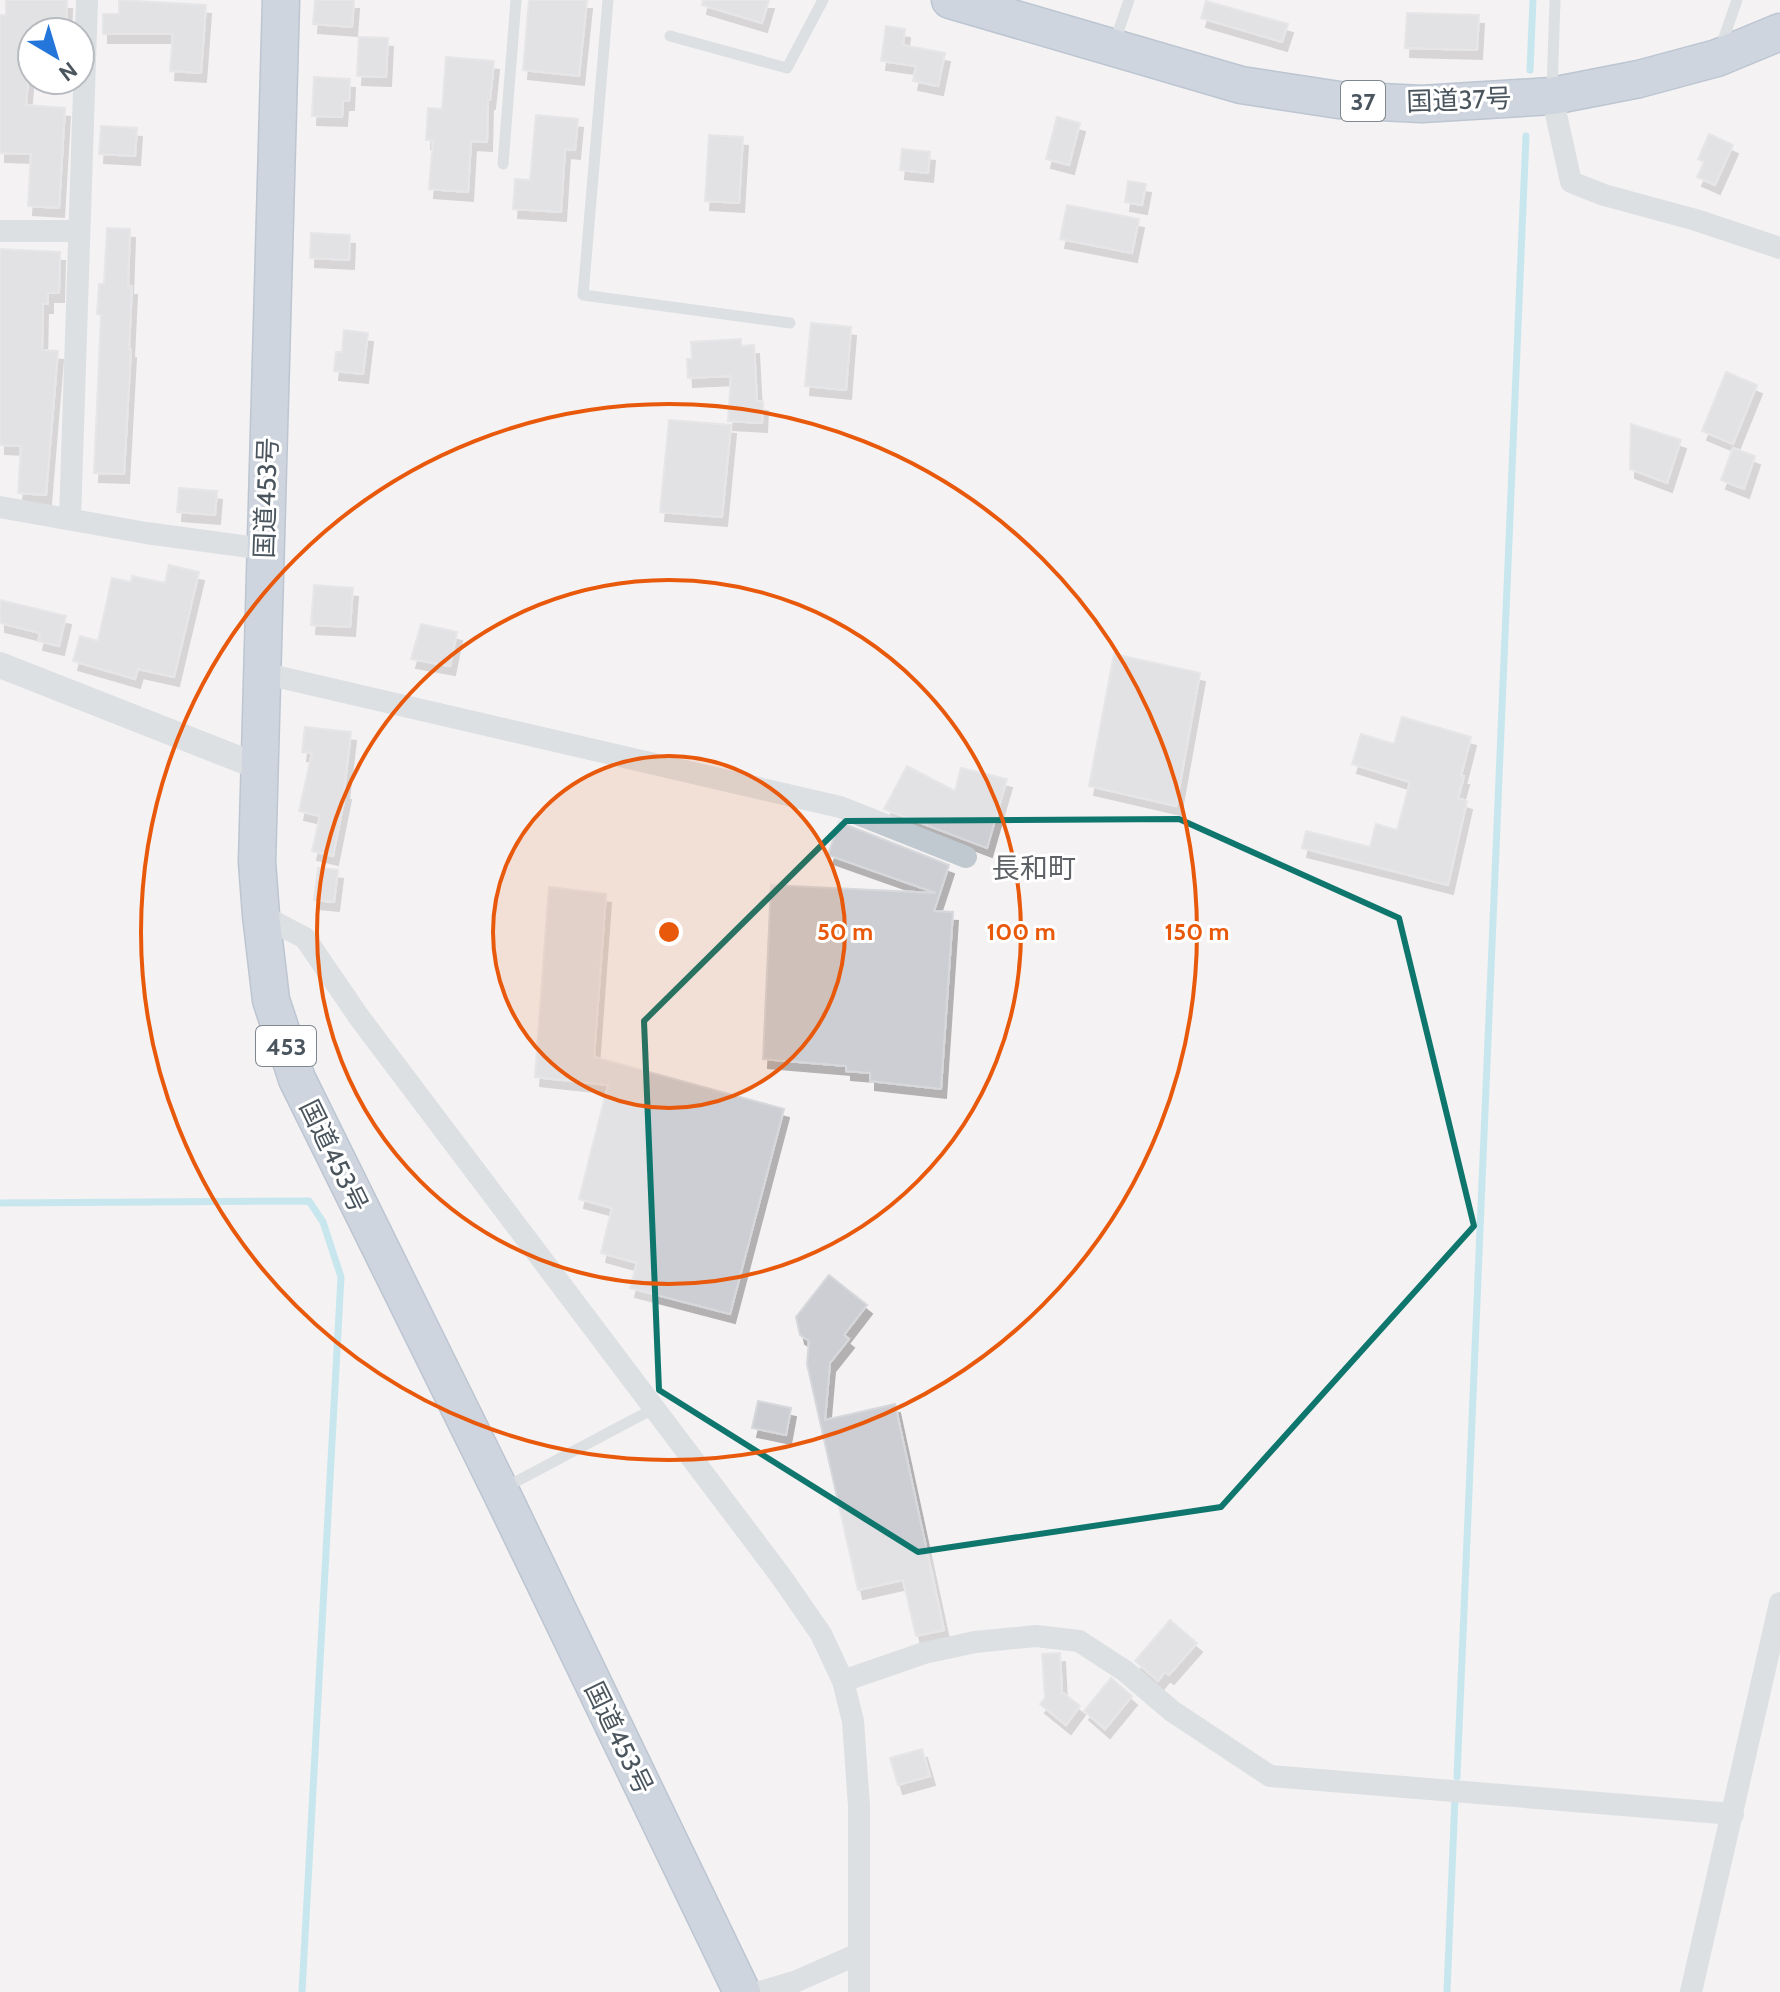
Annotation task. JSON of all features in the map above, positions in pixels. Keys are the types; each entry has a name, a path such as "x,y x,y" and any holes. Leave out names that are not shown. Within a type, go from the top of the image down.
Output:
{"highway":[{"name":"国道453号","path":"281,0 257,862 271,1000 297,1079 500,1490 742,1992"},
{"name":"国道37号","path":"967,2 1241,85 1339,100 1422,104 1552,96 1639,79 1717,58 1780,32"}],"street":[{"path":"70,519 87,0"},
{"path":"1552,96 1571,182 1604,195 1696,220 1780,248"},
{"path":"0,231 79,231"},
{"path":"0,507 146,533 264,549"},
{"path":"0,665 259,767"},
{"path":"262,673 840,807 966,857"},
{"path":"261,915 305,938 359,1017 780,1575 821,1634 843,1681 853,1721 859,1806 859,1992"},
{"path":"1691,1992 1780,1603"},
{"path":"843,1681 924,1653 975,1642 1036,1636 1079,1641 1125,1671 1172,1711 1270,1776 1733,1814"},
{"path":"760,1992 797,1981 858,1954"}],"lane":[{"path":"503,164 516,0"},
{"path":"608,0 583,295 790,323"},
{"path":"670,36 787,68 823,0"},
{"path":"1113,48 1129,0"},
{"path":"1552,96 1555,0"},
{"path":"1717,58 1737,0"},
{"path":"500,1490 653,1409"}],"highlighted area":[{"path":"1179,819 1399,918 1474,1226 1221,1507 918,1552 659,1390 644,1021 846,821"}],"building":[{"path":"6,0 67,0 66,16 16,16 16,96 27,96 26,105 65,108 59,208 28,206 31,154 0,153 0,15 6,15"},
{"path":"119,0 206,5 201,73 170,71 173,34 103,34 103,14 119,14"},
{"path":"315,0 354,0 352,27 313,24"},
{"path":"529,0 587,0 579,76 523,70"},
{"path":"703,0 769,0 762,23 702,5"},
{"path":"1206,1 1288,24 1282,42 1201,18"},
{"path":"1407,13 1479,15 1477,50 1405,48"},
{"path":"886,26 905,29 903,45 945,53 938,86 913,81 916,66 881,61"},
{"path":"359,37 388,38 386,77 357,76"},
{"path":"446,57 494,61 488,100 487,142 471,141 468,192 429,189 433,140 426,140 428,108 442,109"},
{"path":"314,77 350,79 349,101 343,101 342,117 312,116"},
{"path":"536,115 578,119 575,150 565,149 561,212 513,209 515,179 530,180"},
{"path":"1057,117 1080,123 1069,165 1046,159"},
{"path":"101,126 137,128 135,156 99,154"},
{"path":"1709,134 1733,145 1715,185 1697,177 1704,162 1698,159"},
{"path":"709,135 743,137 739,203 705,201"},
{"path":"902,149 930,152 928,173 900,170"},
{"path":"1128,181 1146,184 1142,205 1125,202"},
{"path":"1067,205 1139,219 1132,253 1060,239"},
{"path":"107,228 130,229 128,286 132,286 131,349 124,474 94,473 101,315 97,314 99,284 104,284"},
{"path":"311,233 350,235 349,260 310,258"},
{"path":"0,249 60,252 59,293 48,293 48,304 43,304 42,350 58,351 46,495 18,493 21,446 0,445"},
{"path":"811,323 851,327 846,390 805,386"},
{"path":"344,330 368,333 363,374 334,371 336,352 342,352"},
{"path":"741,339 741,346 754,345 757,401 763,402 762,423 728,421 731,376 688,378 687,359 692,359 691,342"},
{"path":"1726,372 1757,385 1733,444 1702,431"},
{"path":"669,420 731,425 722,517 660,512"},
{"path":"1631,424 1681,440 1667,483 1630,469"},
{"path":"1733,448 1755,456 1744,489 1721,480"},
{"path":"179,488 217,491 215,515 177,512"},
{"path":"169,565 199,572 174,677 138,669 135,679 73,661 80,636 98,641 112,578 131,582 132,576 165,583"},
{"path":"314,585 353,588 350,627 311,625"},
{"path":"0,600 66,616 59,646 38,641 40,633 0,623"},
{"path":"421,624 457,632 450,666 411,659"},
{"path":"1114,654 1200,673 1176,806 1089,786"},
{"path":"1402,717 1471,737 1458,798 1467,801 1448,885 1302,848 1306,831 1370,847 1376,824 1397,830 1410,782 1352,764 1361,734 1394,744"},
{"path":"305,727 351,732 346,791 333,856 312,851 320,816 299,811 312,753 302,752"},
{"path":"907,766 955,791 961,768 1007,779 987,848 884,809"},
{"path":"839,822 949,865 934,911 953,912 941,1089 870,1081 870,1073 846,1071 846,1066 763,1059 771,885 936,893 828,855"},
{"path":"318,868 338,870 334,902 314,900"},
{"path":"549,887 606,894 594,1057 784,1109 730,1314 630,1288 637,1263 601,1253 612,1208 579,1199 608,1085 535,1077"},
{"path":"829,1275 867,1305 844,1335 849,1339 830,1363 825,1420 895,1404 944,1630 916,1636 903,1580 858,1590 807,1364 809,1341 800,1335 796,1317"},
{"path":"758,1401 791,1408 786,1435 752,1428"},
{"path":"1170,1620 1197,1643 1169,1675 1165,1672 1158,1681 1135,1661"},
{"path":"1060,1653 1062,1692 1080,1706 1066,1725 1040,1704 1045,1698 1042,1654"},
{"path":"1111,1678 1132,1696 1105,1729 1084,1711"},
{"path":"922,1749 930,1776 898,1785 890,1758"}],"waterway":[{"path":"1530,70 1533,0"},
{"path":"1457,1777 1526,136"},
{"path":"0,1203 309,1201 323,1222 341,1277 302,1992"},
{"path":"1447,1992 1455,1797"}],"district":[{"name":"長和町","path":"1034,868"}]}
